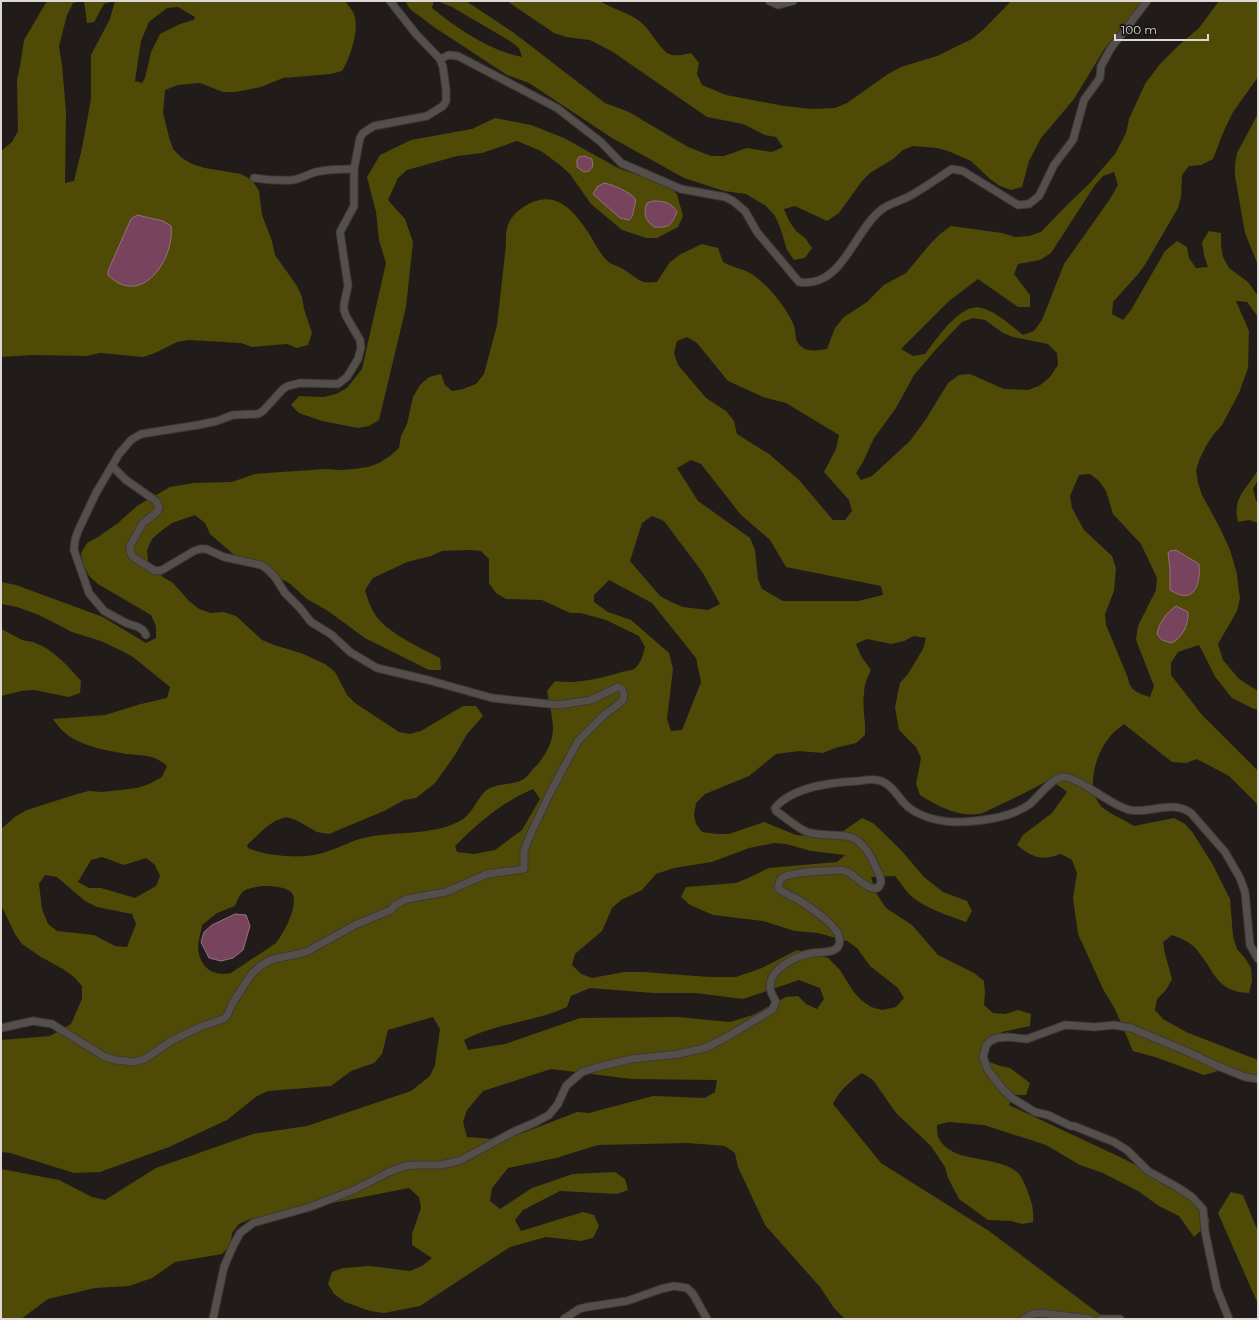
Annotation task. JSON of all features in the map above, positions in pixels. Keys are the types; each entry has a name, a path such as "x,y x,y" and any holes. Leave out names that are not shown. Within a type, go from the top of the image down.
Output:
{"street":[{"path":"146,635 143,630 138,627 126,623 109,614 89,593 74,547 78,531 96,493 119,454 131,440 141,434 198,425 217,421 233,415 258,414 263,411 283,389 288,386 300,383 338,384 347,377 358,359 361,347 360,340 344,310 348,286 340,232 354,206 354,169 360,138 363,133 374,126 427,116 443,106 446,101 443,67 440,59 416,34 390,1"},
{"path":"768,1 778,5 793,1"},
{"path":"440,59 449,55 458,56 557,108 601,142 622,163 681,189 725,197 733,201 745,211 757,232 798,282 808,283 829,276 844,260 860,233 881,209 910,196 952,169 963,171 1018,205 1029,204 1039,196 1054,164 1073,140 1084,100 1100,78 1102,66 1111,48 1147,1"},
{"path":"254,178 291,180 314,172 354,169"},
{"path":"1,1028 33,1021 52,1024 105,1057 134,1062 145,1059 171,1041 227,1016 232,1004 250,976 259,967 270,960 306,952 355,926 391,910 395,905 407,899 446,892 487,874 524,869 524,850 531,833 550,793 578,741 605,714 615,708 623,700 624,694 622,689 618,687 591,700 559,705 492,698 428,680 377,668 350,652 332,635 311,622 285,593 275,577 261,565 224,557 206,549 200,549 162,570 156,571 133,557 130,552 130,546 143,523 157,512 159,507 156,501 126,480 112,466"},
{"path":"213,1319 224,1267 240,1233 253,1223 310,1206 354,1190 389,1172 405,1166 449,1164 459,1161 513,1132 549,1115 558,1104 566,1086 582,1072 631,1059 678,1054 706,1048 772,1010 776,1002 770,988 774,974 792,960 812,953 835,950 840,941 838,933 825,919 799,900 782,892 778,888 780,880 783,877 796,873 841,870 848,872 870,888 877,888 881,881 873,860 864,847 855,839 847,836 816,834 805,831 776,811 775,808 781,801 820,785 877,780 887,784 905,804 923,816 943,821 967,822 998,817 1018,811 1029,804 1061,777 1080,783 1114,804 1129,810 1139,811 1173,806 1186,809 1225,852 1240,878 1245,892 1250,945 1258,959"},
{"path":"1229,1319 1217,1289 1205,1231 1203,1209 1192,1197 1177,1187 1148,1172 1127,1150 1114,1142 1035,1112 1012,1098 988,1070 983,1057 986,1046 990,1041 996,1038 1007,1037 1027,1039 1065,1025 1095,1027 1114,1025 1131,1028 1186,1050 1212,1064 1245,1077 1258,1079"},
{"path":"564,1319 579,1309 627,1301 674,1286 687,1288 693,1294 707,1319"},
{"path":"1024,1319 1032,1314 1040,1313 1090,1319"},
{"path":"1101,1319 1120,1319"}],"shaded area":[{"path":"47,1 81,1 73,3 67,15 59,46 66,111 65,183 74,181 82,148 91,99 91,55 110,19 115,1 345,1 354,14 356,28 351,51 342,71 331,74 283,78 261,87 235,92 223,92 200,83 178,85 165,90 163,113 173,149 182,158 192,164 205,168 241,174 252,180 259,191 262,215 272,241 275,255 297,286 302,297 304,309 312,333 308,345 297,348 287,344 252,347 241,343 188,340 177,342 143,357 100,353 87,356 34,355 1,357 1,151 12,142 18,131 17,80 24,40","holes":["178,7 195,17 194,20 180,24 160,34 151,52 145,78 142,83 135,81 141,41 149,22 167,8","137,215 163,221 126,232 131,219"]},
{"path":"84,1 113,1 104,4 94,22 87,23"},
{"path":"405,1 434,1 432,8 452,24 474,38 509,54 522,57 519,48 510,41 452,7 437,1 466,1 514,33 605,103 629,112 688,147 711,156 724,156 747,148 772,152 783,147 776,137 765,135 743,124 707,117 613,52 590,40 566,37 554,33 507,1 600,1 638,20 646,27 667,53 682,55 691,53 699,63 697,74 702,85 726,95 784,106 811,109 835,108 847,103 888,74 901,67 937,56 972,39 983,30 1011,1 1143,1 1105,48 1074,99 1041,138 1029,161 1022,187 1011,190 1000,186 990,179 971,161 948,151 937,148 913,146 903,150 893,159 870,173 862,181 839,213 827,221 795,206 784,209 789,221 796,231 805,238 812,248 805,258 794,260 787,250 775,216 766,206 746,194 724,191 684,178 612,138 529,83 507,75 434,27 410,9"},
{"path":"1219,1 1258,1 1258,77 1233,112 1213,159 1201,165 1189,166 1182,175 1181,197 1178,208 1146,263 1113,302 1112,314 1123,320 1131,310 1165,251 1177,241 1187,247 1189,258 1196,268 1208,267 1202,242 1209,231 1221,233 1223,257 1229,268 1248,282 1258,296 1258,317 1247,302 1236,301 1249,331 1248,368 1239,393 1222,425 1206,446 1196,470 1202,495 1230,550 1237,574 1240,598 1237,611 1218,644 1223,660 1239,679 1258,691 1258,709 1254,709 1232,698 1216,678 1199,645 1178,652 1171,663 1171,675 1202,715 1258,771 1258,805 1229,776 1197,759 1186,763 1172,762 1124,724 1108,739 1098,757 1093,777 1093,787 1095,796 1102,807 1134,826 1174,818 1185,824 1193,833 1213,865 1230,899 1233,936 1237,949 1251,968 1252,981 1249,993 1229,989 1222,984 1191,944 1172,935 1163,942 1172,979 1166,990 1157,999 1155,1010 1163,1019 1186,1032 1258,1060 1258,1075 1218,1071 1204,1075 1155,1057 1133,1051 1115,1009 1103,989 1078,934 1073,898 1077,873 1072,860 1061,854 1043,858 1038,857 1028,853 1017,845 1023,835 1052,813 1067,792 1050,779 980,814 963,814 955,812 933,803 920,795 916,784 921,758 916,747 899,730 895,707 900,683 908,674 923,649 926,638 914,636 904,641 891,644 867,639 856,644 861,656 871,670 864,691 863,704 865,735 856,743 835,748 823,753 799,751 776,754 749,776 705,794 696,803 694,815 696,824 702,832 717,834 729,834 764,822 796,835 832,839 862,818 873,823 901,850 924,877 943,892 967,901 972,911 966,922 923,905 909,894 895,876 871,877 876,893 886,908 912,925 938,955 974,973 984,981 984,1005 993,1013 1005,1014 1018,1010 1031,1014 1030,1026 1002,1032 997,1038 990,1041 987,1061 1010,1068 1030,1083 1026,1095 1015,1095 1009,1105 1122,1158 1195,1195 1210,1221 1194,1237 1179,1216 1159,1206 1138,1191 1103,1173 1080,1165 1046,1145 984,1125 949,1122 937,1125 938,1137 944,1146 965,1156 1012,1168 1020,1175 1032,1204 1033,1222 1022,1224 1011,1221 988,1220 959,1199 948,1178 945,1167 931,1146 896,1113 873,1080 862,1073 845,1087 833,1104 881,1163 989,1231 1106,1319 845,1319 834,1308 820,1287 765,1225 738,1167 735,1153 725,1146 688,1143 598,1145 556,1158 508,1168 492,1188 490,1201 500,1209 532,1188 573,1174 615,1172 625,1179 628,1190 617,1194 560,1191 523,1210 515,1220 521,1231 583,1212 594,1215 599,1226 593,1238 581,1241 546,1237 510,1247 420,1306 384,1313 370,1311 345,1302 334,1294 328,1284 332,1272 343,1268 370,1266 410,1271 422,1266 432,1258 412,1245 412,1234 421,1208 419,1197 409,1188 250,1219 239,1224 232,1233 230,1246 222,1254 175,1262 152,1278 129,1286 95,1288 48,1299 21,1319 1,1319 1,1169 59,1180 92,1197 105,1200 156,1168 253,1134 307,1126 411,1091 430,1076 435,1065 440,1029 433,1017 388,1030 382,1054 374,1063 351,1071 331,1086 268,1091 257,1096 227,1120 169,1147 100,1172 74,1173 10,1153 1,1152 1,1040 50,1036 71,1024 82,999 82,986 74,977 63,969 41,957 22,944 15,934 1,905 1,829 16,816 27,810 89,791 102,792 137,788 162,777 167,766 157,759 148,756 105,750 82,743 69,736 53,719 105,715 167,698 170,687 133,657 122,651 101,641 72,632 39,615 17,607 1,604 1,582 16,585 103,617 146,643 156,638 156,626 151,615 98,584 89,576 83,564 81,553 87,543 118,523 137,506 170,487 194,483 232,482 255,474 326,469 354,469 368,467 379,463 390,456 399,448 401,436 407,424 413,397 420,385 429,377 441,374 445,385 452,391 476,384 484,374 497,325 508,224 517,212 533,202 544,199 553,200 569,209 584,225 599,251 607,261 622,268 644,282 657,282 670,262 681,254 702,244 718,248 723,262 753,275 760,280 774,295 791,319 797,340 803,348 808,350 827,349 835,328 844,317 867,302 884,285 906,273 931,243 951,226 1002,233 1015,237 1029,236 1041,232 1090,183 1115,154 1126,133 1129,119 1145,84 1160,64 1199,28","holes":["1114,172 1118,185 1110,199 1064,264 1042,320 1034,331 1023,335 988,310 974,307 966,310 950,323 942,331 925,354 913,356 901,349 949,301 978,279 1018,307 1030,307 1030,295 1014,274 1018,264 1040,260 1051,253 1095,185 1103,176","973,318 985,320 1003,333 1013,337 1048,344 1057,353 1058,365 1050,377 1039,386 1028,390 1004,389 970,374 959,375 948,383 926,419 910,441 872,476 861,480 856,473 874,438 896,408 914,375 962,322","687,337 697,343 728,381 763,397 786,403 839,435 836,449 824,472 849,500 852,511 845,520 833,520 799,480 769,454 737,434 734,421 726,411 706,398 678,365 674,353 677,341","691,460 701,464 741,515 770,540 786,567 881,586 883,595 858,601 783,601 762,589 758,579 755,550 750,538 698,501 677,468","1090,474 1099,481 1106,491 1113,514 1141,544 1157,578 1156,590 1138,626 1136,640 1154,686 1150,697 1138,693 1131,686 1106,625 1105,614 1114,591 1116,568 1112,556 1084,530 1072,508 1070,496 1079,475","195,515 205,523 210,534 233,554 289,583 307,599 328,611 365,638 429,670 441,670 440,658 404,639 386,627 374,613 365,590 373,578 407,562 431,556 442,551 481,551 489,559 489,583 496,593 506,599 542,600 570,613 581,613 606,620 639,636 645,647 640,662 632,670 587,680 571,682 555,681 547,691 553,721 553,730 549,747 544,755 524,779 514,783 494,786 486,790 467,816 463,819 429,831 362,838 311,856 283,856 264,853 248,848 247,845 265,828 275,821 286,817 296,820 317,832 329,834 384,811 404,800 416,798 435,783 455,755 467,734 483,716 476,706 463,706 421,731 410,734 399,732 355,703 347,695 335,672 325,664 301,653 262,640 236,616 224,612 211,613 199,609 189,601 173,583 163,577 148,561 147,550 152,539 172,523","652,516 664,521 703,573 720,604 708,610 683,607 660,596 630,561 642,523","1170,569 1176,594 1170,590","609,580 652,603 696,658 701,682 682,730 671,731 667,719 673,669 669,653 631,620 608,612 594,602 594,595","533,789 540,799 522,830 495,850 474,854 457,852 455,846 482,821 501,807","774,843 786,844 811,851 845,855 837,862 769,868 736,883 686,887 681,897 690,905 713,915 763,921 795,931 818,933 847,941 857,948 870,966 898,988 904,998 896,1007 882,1010 871,1007 861,1000 853,991 840,970 828,958 797,950 762,968 736,977 709,977 624,972 592,978 581,974 572,965 575,954 602,931 612,908 621,900 642,890 656,874 674,868 712,862 749,848","102,857 124,865 146,858 155,865 160,876 156,886 135,898 101,888 89,888 78,882 91,860","45,875 57,877 85,901 97,907 132,914 136,924 127,947 115,946 94,935 57,931 48,924 42,909 39,884","261,886 277,887 288,890 294,897 290,918 283,933 276,943 231,973 224,974 213,972 204,965 199,955 198,945 202,925 217,913 235,906 239,896 247,890","799,980 820,988 824,999 817,1009 806,1004 798,996 786,997 753,1015 730,1022 678,1017 580,1018 505,1044 468,1050 464,1040 489,1030 542,1016 567,1007 571,996 590,988 653,993 695,993 743,999","551,1069 632,1079 717,1080 715,1092 705,1098 653,1096 589,1113 577,1112 523,1133 492,1139 467,1137 463,1122 467,1110 483,1091"]},
{"path":"1258,114 1258,265 1245,233 1235,176 1235,165 1237,153"},
{"path":"495,118 531,125 564,138 618,168 669,186 677,194 683,216 678,227 657,238 646,238 622,230 591,204 570,174 560,165 541,151 517,141 482,153 457,156 407,170 398,178 388,200 405,219 413,242 406,307 379,420 369,426 358,428 322,421 299,413 291,405 299,396 323,397 336,394 347,388 362,369 386,263 379,240 376,212 367,177 380,155 411,140 472,129"},
{"path":"584,156 592,159 593,166 589,171 584,172 577,167 577,160 579,157"},
{"path":"604,183 625,191 633,196 635,203 633,215 629,220 620,218 593,194 597,187"},
{"path":"653,201 667,203 677,212 669,225 664,227 654,227 647,219 645,214 647,203"},
{"path":"137,215 163,221 171,226 171,239 168,252 162,265 154,275 144,283 133,286 121,284 108,275 108,271 131,219"},
{"path":"1258,470 1258,480 1253,489 1256,501 1258,502 1258,523 1249,520 1238,522 1237,506 1239,500"},
{"path":"1176,550 1199,564 1199,579 1197,585 1190,594 1185,596 1170,590 1168,553"},
{"path":"1176,606 1188,612 1188,617 1186,626 1181,635 1171,643 1162,640 1157,634 1159,626 1164,618"},
{"path":"1,629 22,640 40,645 53,653 65,663 81,681 80,693 69,697 34,690 21,691 1,696"},
{"path":"235,914 246,915 250,926 243,950 233,958 221,961 209,958 201,942 204,932 212,925"},
{"path":"1231,1192 1243,1195 1258,1232 1258,1304 1218,1213"}]}
